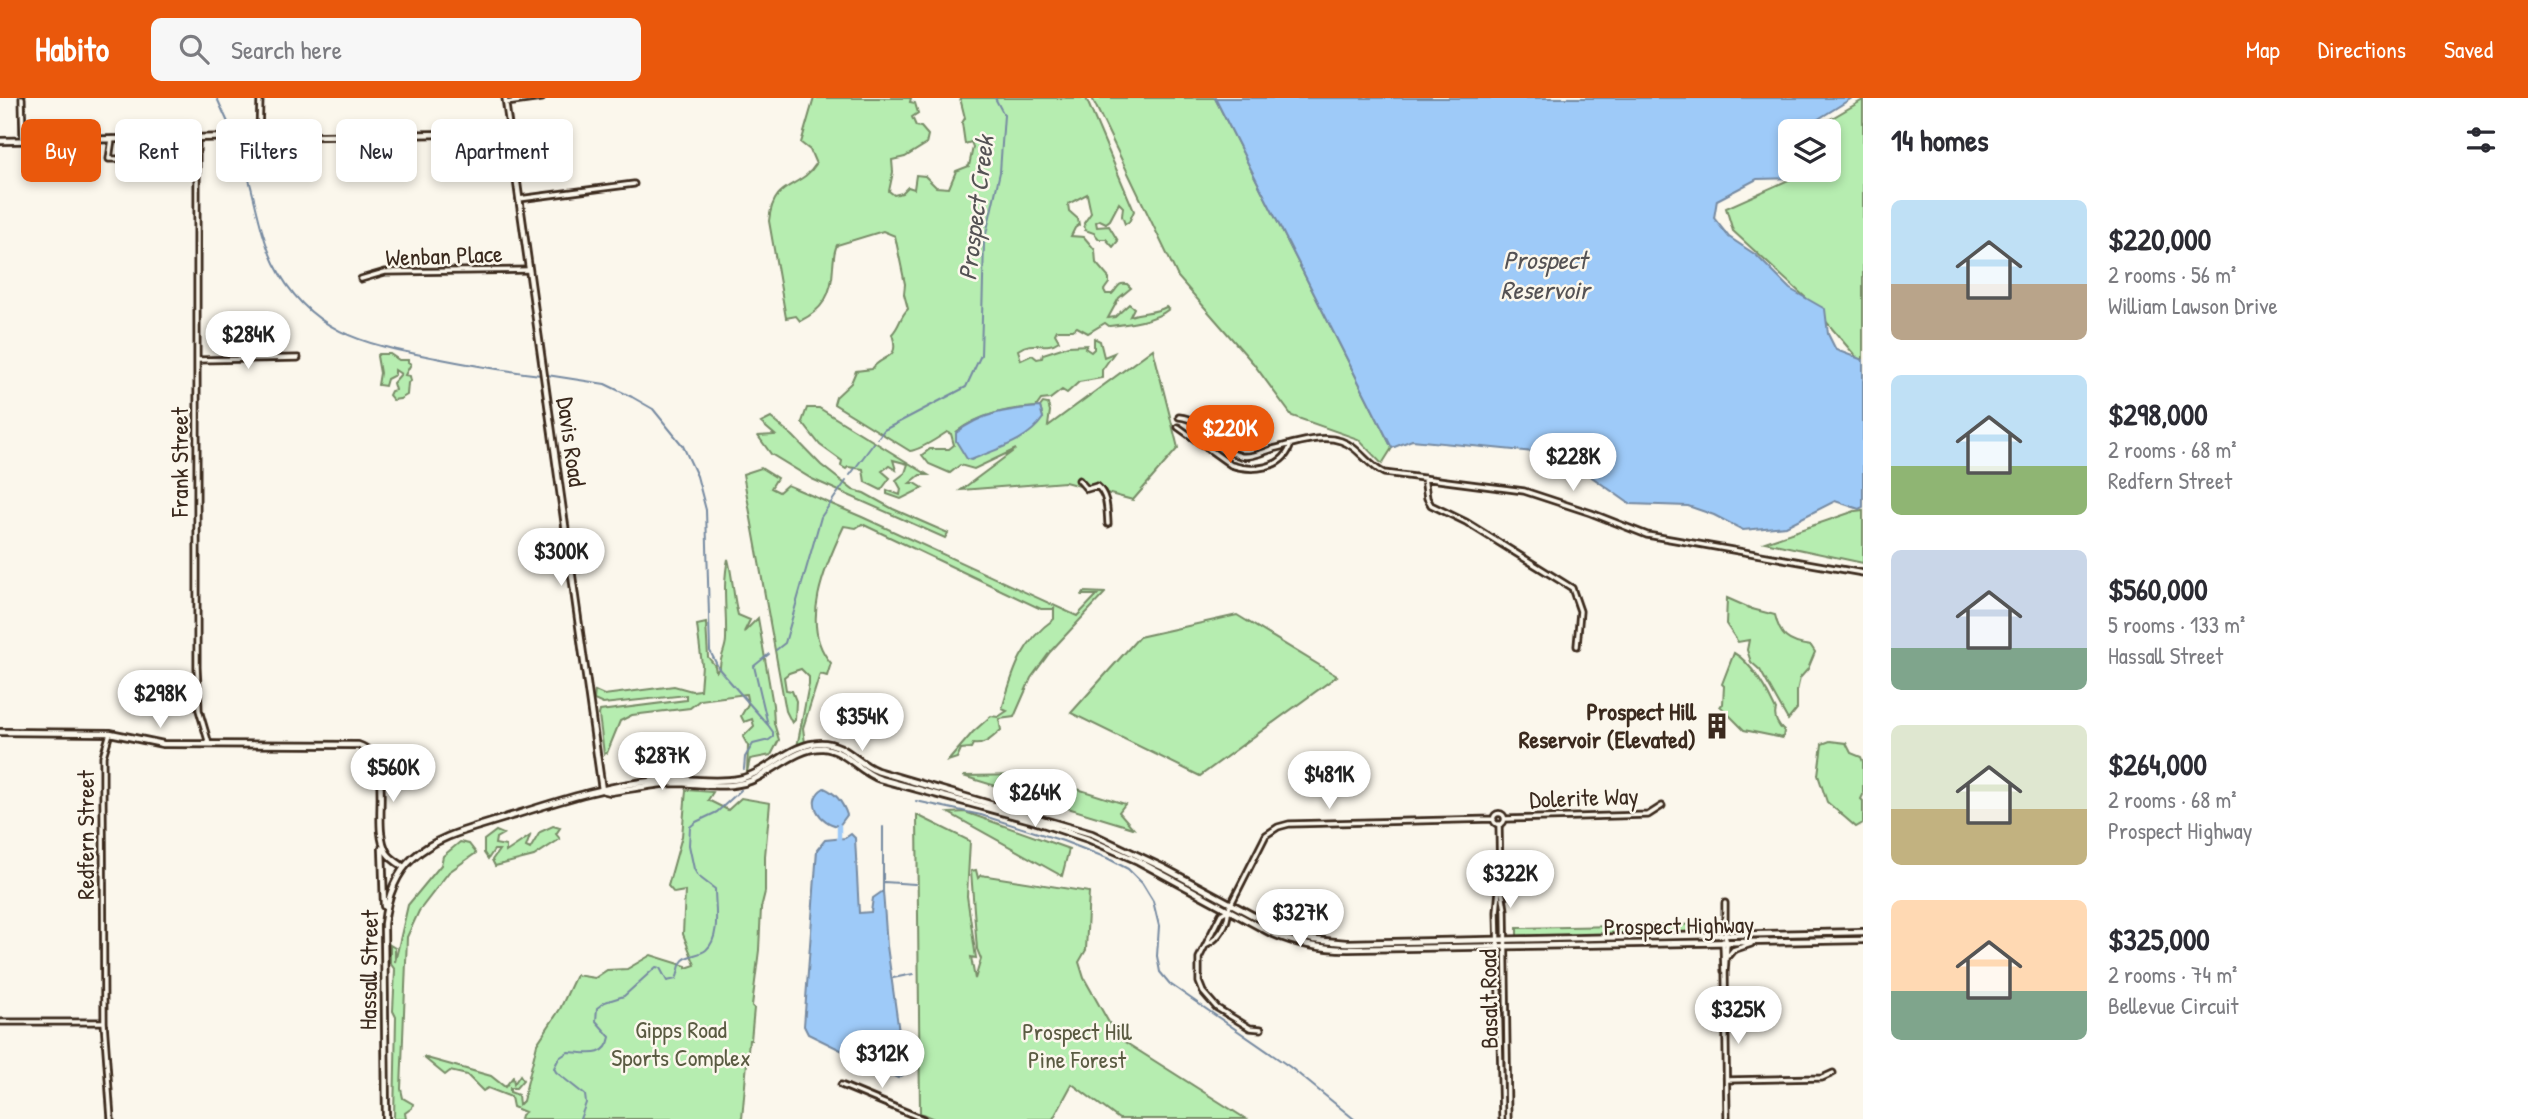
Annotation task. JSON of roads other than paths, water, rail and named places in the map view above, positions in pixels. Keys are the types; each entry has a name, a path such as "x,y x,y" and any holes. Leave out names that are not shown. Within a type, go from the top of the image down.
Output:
{"main road":[{"path":"322,135 431,134"},
{"path":"101,139 113,139"},
{"path":"0,141 21,140"},
{"name":"Davis Road","path":"517,182 601,790"},
{"path":"0,732 110,733 163,744 358,745 373,753 378,769 384,924"},
{"name":"Prospect Highway","path":"775,766 787,755 813,744 835,746 877,771 1092,834 1142,857 1280,930 1323,941 1863,932"},
{"name":"Prospect Highway","path":"775,766 814,749 826,748 839,752 863,771 877,778 1031,820 1114,849 1282,938 1321,948 1348,950 1863,940"},
{"path":"382,840 385,851 404,867 424,849 456,834 570,798 601,790 610,792 670,783 718,784 751,778 775,766"},
{"name":"Hassall Street","path":"386,1119 384,924 387,901 404,867"}],"street":[{"path":"22,98 22,119"},
{"path":"259,119 260,98"},
{"path":"506,101 542,98"},
{"name":"Davis Road","path":"506,101 508,119"},
{"path":"113,139 109,159 115,159"},
{"name":"Frank Street","path":"197,182 198,687 199,710 209,744"},
{"path":"519,199 634,184"},
{"name":"Wenban Place","path":"361,279 384,272 529,271"},
{"path":"197,360 298,358"},
{"path":"1179,416 1189,418 1238,455 1245,457 1315,439 1337,440 1352,446 1370,464 1384,473 1524,491 1647,535 1863,573"},
{"path":"1178,427 1231,466 1240,468 1271,465 1286,457 1291,446"},
{"path":"1424,478 1427,498 1431,505 1466,522 1572,588 1580,611 1577,646"},
{"path":"1079,480 1087,489 1097,486 1101,488 1106,497 1108,524"},
{"name":"Redfern Street","path":"110,733 103,766 104,1022 111,1119"},
{"name":"Dolerite Way","path":"1261,1029 1250,1028 1217,1008 1203,992 1199,982 1198,963 1207,944 1212,942 1228,918 1230,904 1266,835 1278,827 1289,824 1494,819 1499,814 1505,819 1648,815 1662,806"},
{"path":"1494,819 1499,824 1505,819"},
{"name":"Basalt Road","path":"1499,824 1497,940 1502,1119"},
{"name":"Basalt Road","path":"1500,879 1506,910 1508,1119"},
{"path":"1724,902 1722,965 1725,973"},
{"path":"1727,960 1733,950 1756,942"},
{"path":"1724,943 1727,960 1727,1119"},
{"path":"1,1023 104,1022"},
{"path":"1501,1042 1507,1042"},
{"path":"1727,1080 1822,1078 1833,1073"},
{"path":"841,1085 923,1119"}],"water":[{"name":"Prospect Reservoir","path":"1215,98 1852,98 1818,119 1778,119 1778,178 1757,179 1717,200 1714,218 1729,237 1756,255 1790,289 1825,309 1828,334 1836,350 1863,360 1863,507 1859,509 1835,501 1786,526 1743,530 1714,515 1688,506 1630,504 1569,461 1534,452 1412,440 1392,448"},
{"path":"1040,407 1043,418 1036,426 1020,439 1001,448 971,460 967,459 956,441 956,433 975,421 1006,411"},
{"path":"824,788 841,803 847,815 839,826 826,821 817,811 815,799"},
{"path":"851,834 855,838 859,913 871,912 873,898 883,891 887,946 904,1068 903,1075 898,1078 808,1034 804,1026 817,850 825,840 845,838"}],"waterway":[{"path":"217,98 244,162 274,263 288,287 304,306 322,321 363,341 410,353 541,375"},
{"name":"Prospect Creek","path":"878,438 884,430 966,387 981,355 984,243 1000,172 1004,115 995,98"},
{"path":"547,375 605,384 632,397 653,409 683,446 697,476 706,510 710,651 719,669 768,725"},
{"name":"Prospect Creek","path":"850,475 874,443"},
{"name":"Prospect Creek","path":"776,650 785,643 821,517 846,481"},
{"name":"Prospect Creek","path":"744,769 745,757 753,744 773,737 754,666 769,654"},
{"name":"Prospect Creek","path":"580,1119 586,1103 585,1095 554,1068 559,1058 568,1052 594,1053 608,1044 610,1037 596,1021 597,1008 605,1002 624,996 656,967 660,968 667,981 676,979 683,960 703,952 711,944 716,921 715,889 698,876 694,869 689,845 690,827 717,812 741,790"},
{"path":"916,801 981,815 1063,841 1128,869 1142,883 1153,901 1159,926 1157,956 1160,972 1170,984 1290,1067 1354,1119"},
{"path":"839,826 839,840"},
{"path":"883,827 883,891"},
{"path":"884,882 915,884"},
{"path":"893,978 913,974"},
{"path":"901,1042 921,1038"}],"place":[{"name":"Prospect Hill Reservoir (Elevated)","path":"1717,726"}],"park label":[{"name":"Gipps Road Sports Complex","path":"681,1044"},
{"name":"Prospect Hill Pine Forest","path":"1077,1046"}]}
